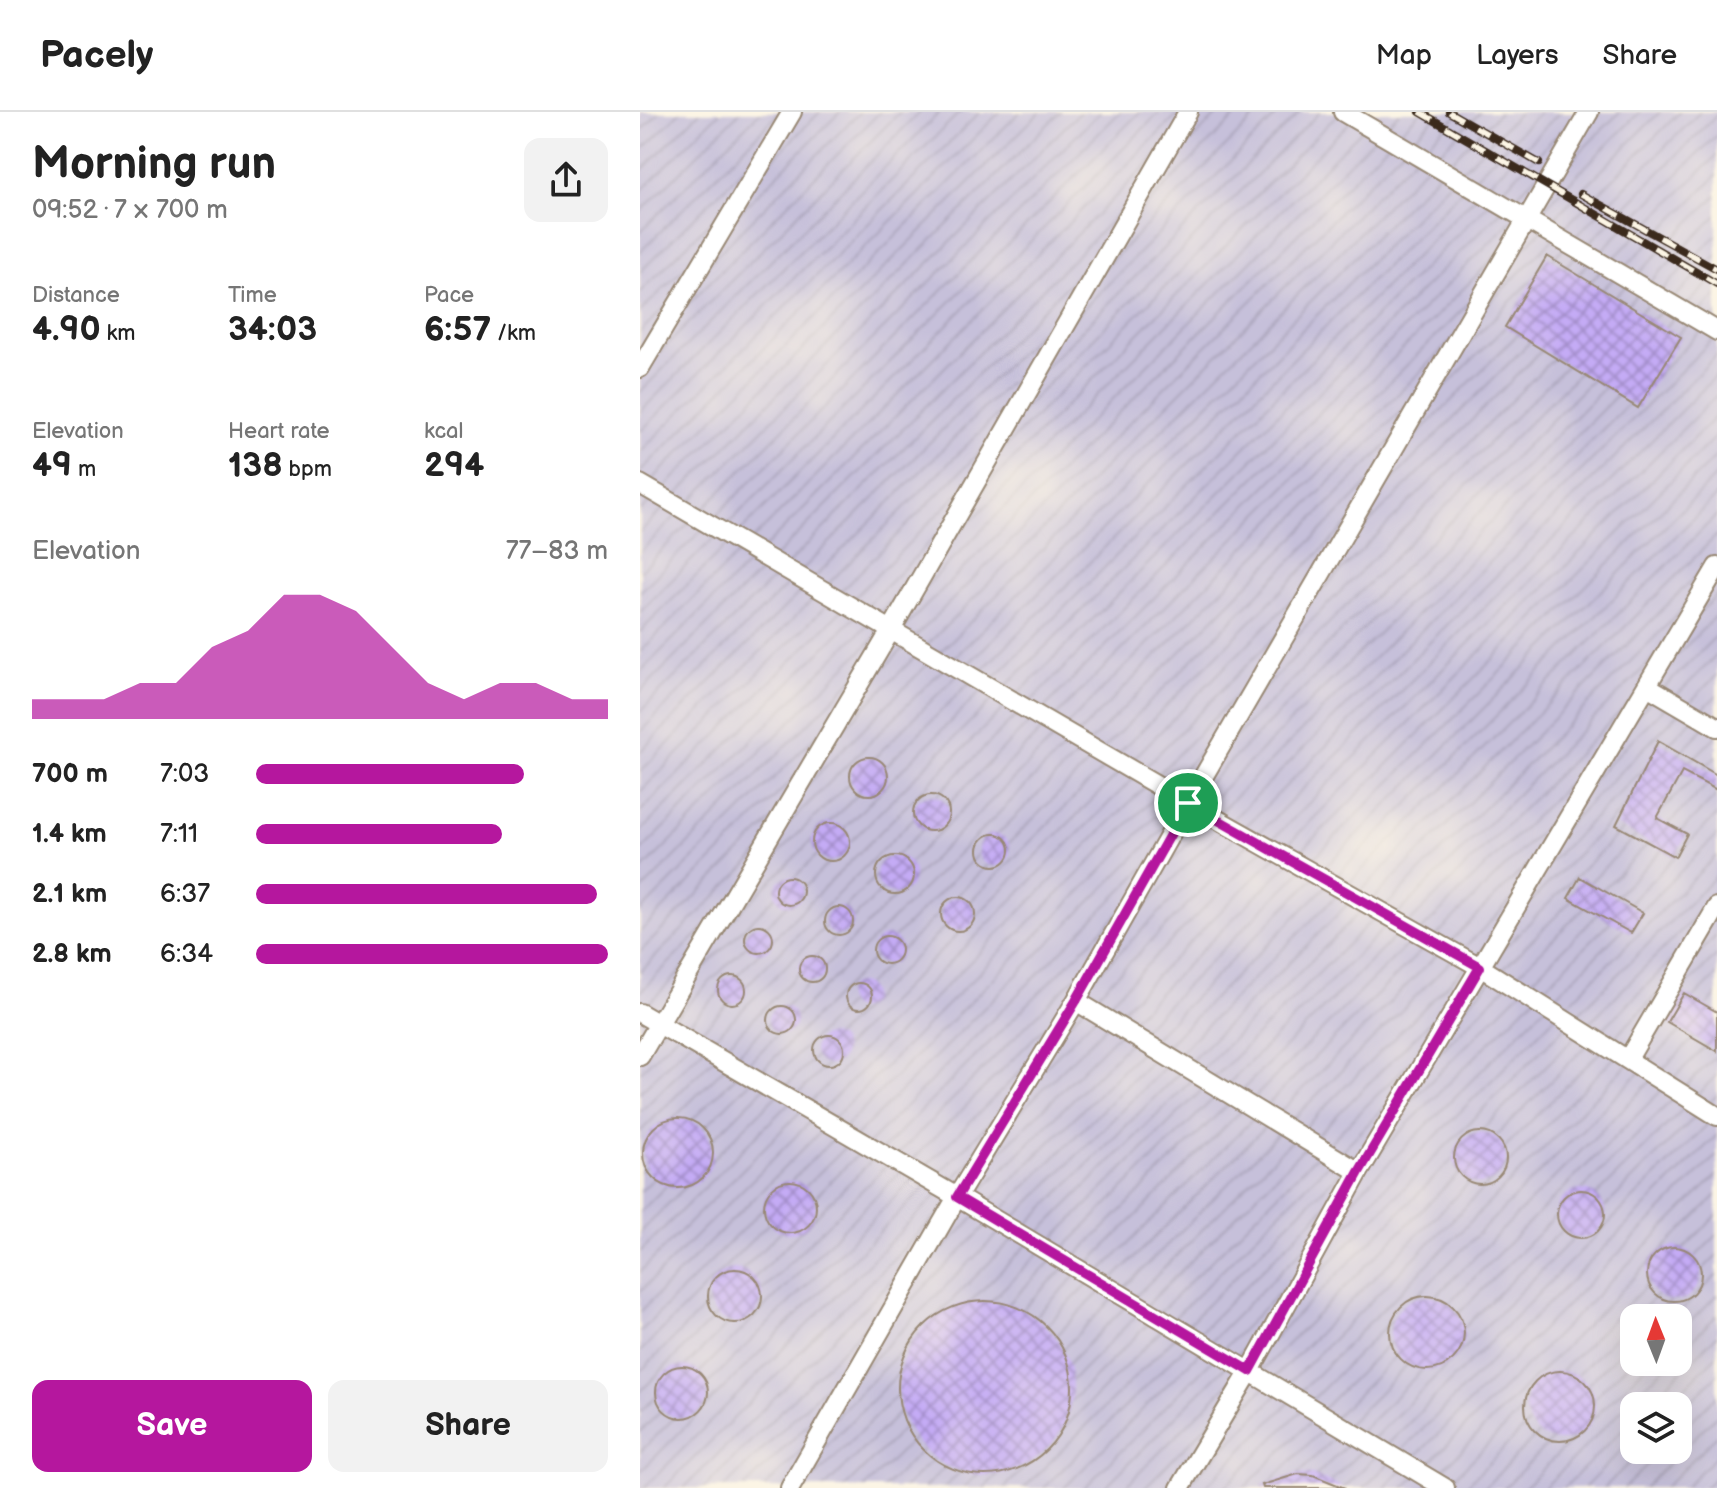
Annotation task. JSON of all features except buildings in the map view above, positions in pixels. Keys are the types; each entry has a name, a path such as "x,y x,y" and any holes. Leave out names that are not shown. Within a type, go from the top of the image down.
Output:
{"lane":[{"path":"640,368 792,112"},
{"path":"640,1056 891,630 1188,112"},
{"path":"1343,112 1717,331"},
{"path":"790,1488 957,1197 1076,1001 1589,112"},
{"path":"640,484 1188,803 1480,967 1717,1116"},
{"path":"1180,1488 1250,1371 1359,1172 1717,567"},
{"path":"1647,686 1717,727"},
{"path":"1628,1059 1717,907"},
{"path":"1076,1001 1359,1172"},
{"path":"640,1013 957,1197 1445,1488"}],"shaded area":[{"path":"640,112 1717,112 1717,1488 640,1488"}],"railway":[{"path":"1420,112 1717,284"},
{"path":"1449,112 1539,163"},
{"path":"1581,194 1717,269"}],"route":[{"path":"1188,803 1480,967 1359,1172 1250,1371 957,1197 1076,1001 1188,803"}]}
